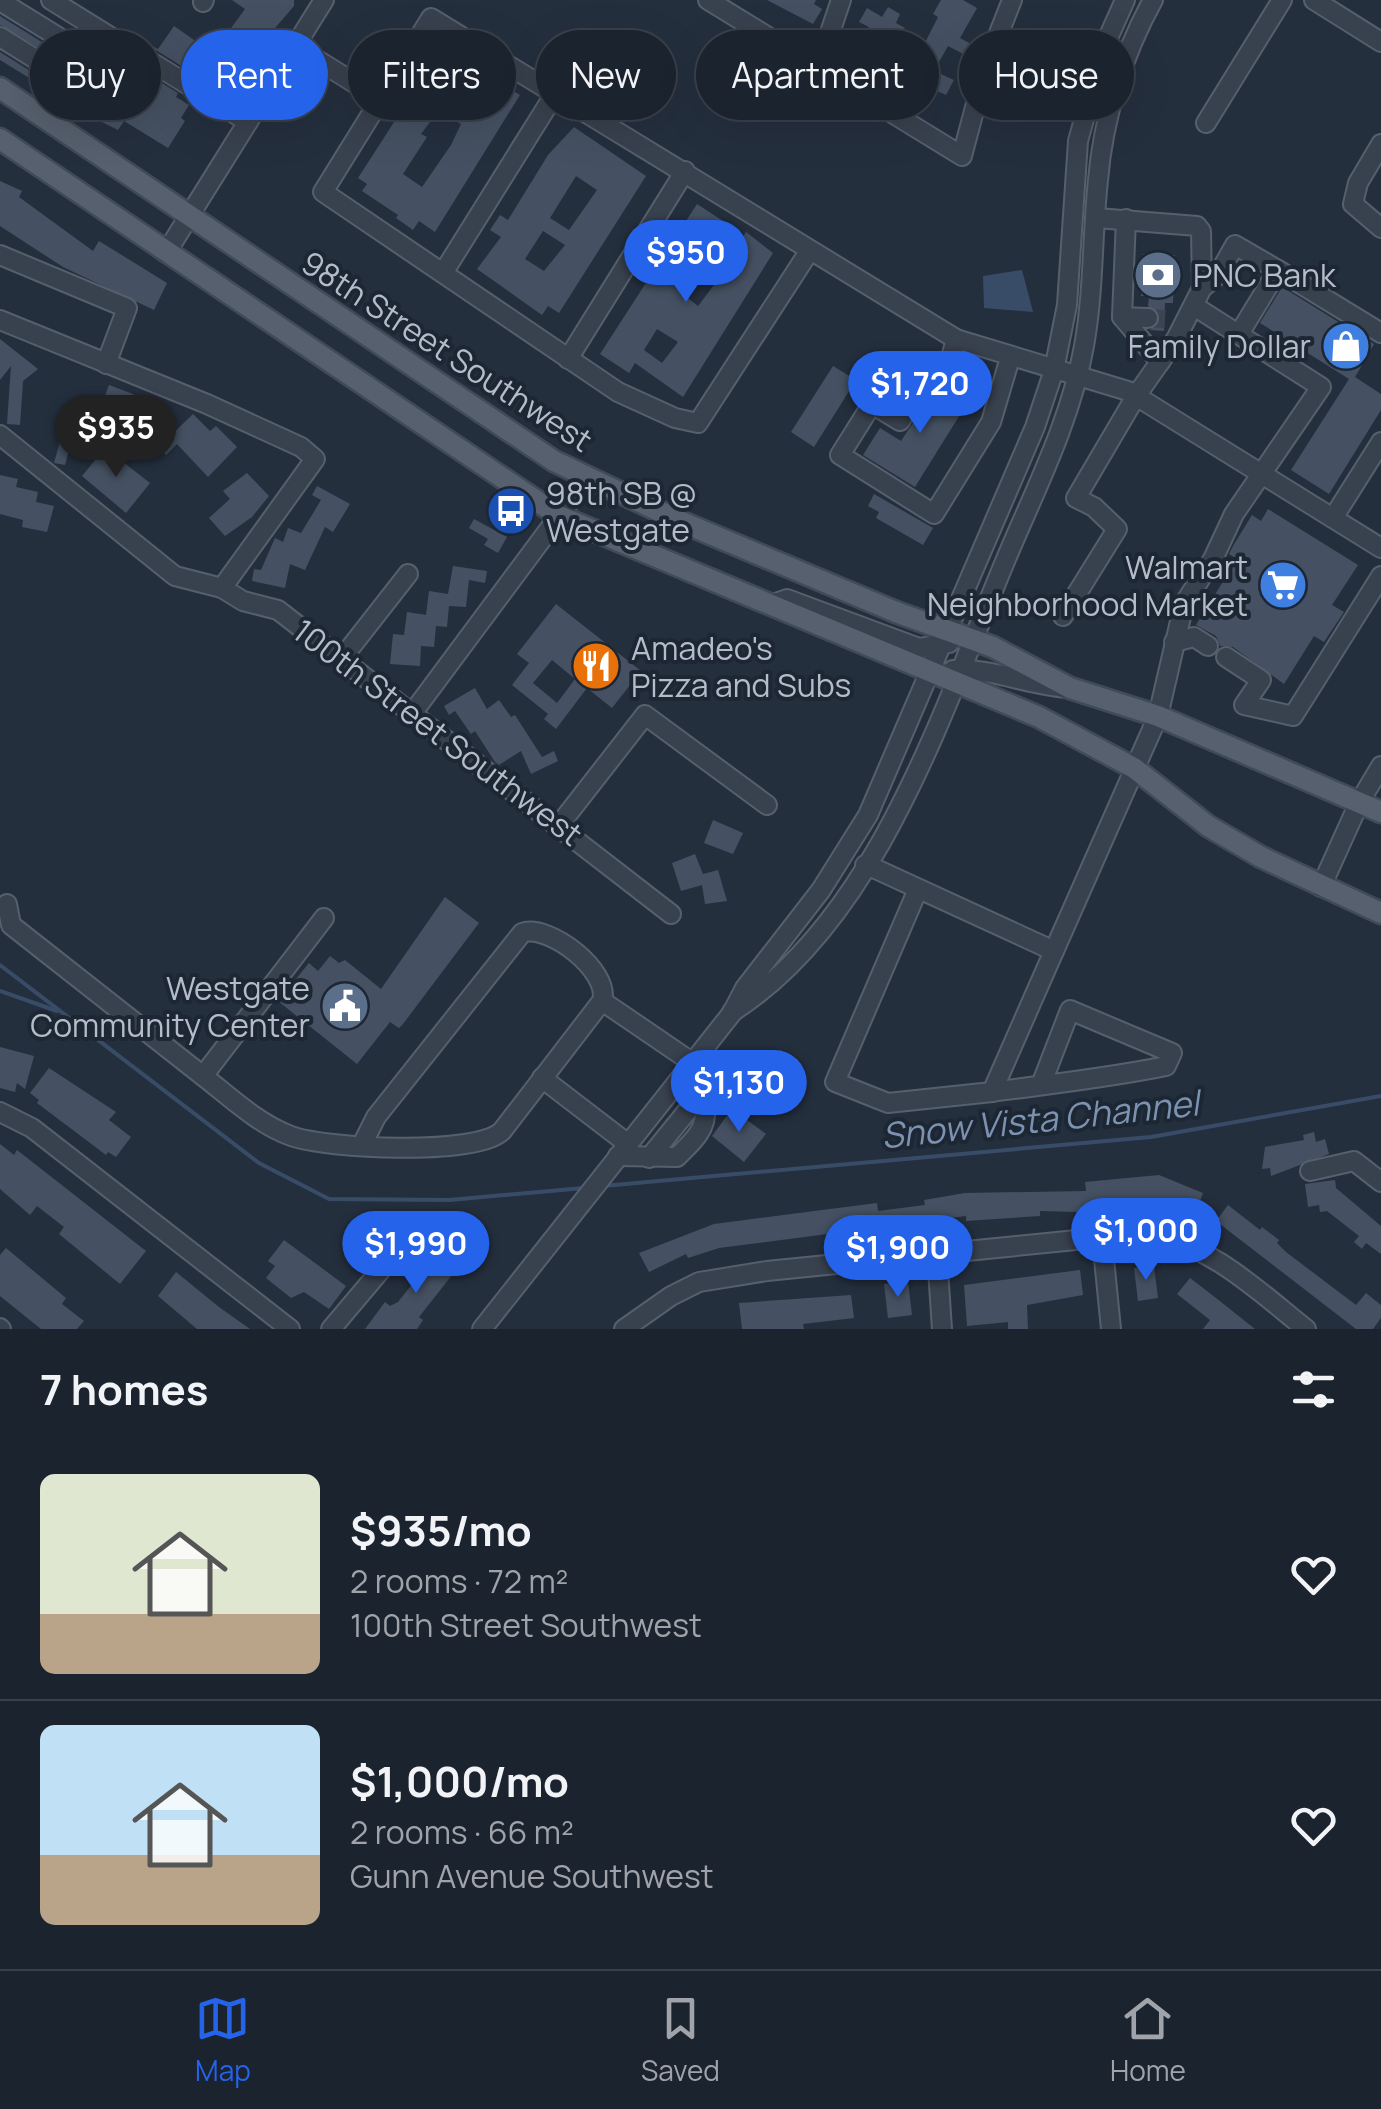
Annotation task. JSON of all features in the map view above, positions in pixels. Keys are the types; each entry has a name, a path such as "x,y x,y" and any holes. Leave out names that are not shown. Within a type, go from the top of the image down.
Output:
{"main road":[{"name":"98th Street Southwest","path":"0,88 554,461 946,637 972,639 1070,688 1158,716 1381,812"},
{"path":"0,139 559,516 932,670 957,675 1134,768 1208,826 1321,886 1381,912"}],"street":[{"path":"0,0 48,30"},
{"path":"51,0 100,30"},
{"path":"305,30 324,0"},
{"path":"708,0 757,30"},
{"path":"830,30 840,0"},
{"path":"903,120 962,156 986,66 1012,0"},
{"path":"482,1329 732,1012 862,826 946,637 1054,370 1067,305 1078,141 1104,47 1124,0"},
{"path":"732,1012 754,998 806,946 866,866 901,804 972,639 1078,376 1093,291 1097,182 1113,100 1153,0"},
{"path":"1206,124 1282,0"},
{"path":"1314,0 1381,42"},
{"path":"423,30 431,18 451,30"},
{"path":"0,37 30,55"},
{"path":"161,68 248,122 166,253"},
{"path":"367,120 324,192 618,392 675,418 698,423 810,250"},
{"path":"443,273 539,120"},
{"path":"602,120 956,339 1136,396 1381,548"},
{"path":"1381,144 1358,183 1353,204 1381,228"},
{"path":"568,359 685,171"},
{"path":"1097,218 1198,226 1202,240 1202,288"},
{"path":"1126,219 1122,317 1160,362"},
{"path":"1063,616 1117,529 1094,506 1076,498 1202,288 1218,274 1235,245 1381,332"},
{"path":"0,255 127,308 106,364"},
{"path":"1239,334 1278,270"},
{"path":"992,1092 1158,716 1184,604 1261,476 1321,387 1239,334 1190,313 1156,319 1122,317"},
{"path":"0,320 207,404 301,447 315,459 222,588"},
{"path":"956,339 951,358 932,370 900,421 872,404 840,456 934,514 991,422 1010,358"},
{"name":"100th Street Southwest","path":"0,435 174,576 222,588 243,601 278,610 344,657 671,914"},
{"path":"1333,518 1381,442"},
{"path":"414,711 588,477"},
{"path":"344,657 408,574"},
{"path":"1226,658 1260,680 1244,705 1293,716 1381,576"},
{"path":"770,605 788,599 919,648 946,637"},
{"path":"1174,642 1194,637 1208,646"},
{"path":"957,675 985,669 1040,687 1070,688"},
{"path":"560,824 644,715 767,804"},
{"path":"1321,886 1359,803 1381,766"},
{"path":"866,866 1054,951"},
{"path":"918,889 836,1082 888,1103 992,1092 1041,1085 1166,1066 1172,1053 1070,1010 1041,1085"},
{"path":"6,904 11,925 261,1121 292,1137 362,1144 487,1142 502,1131 602,1001 604,992 598,973 545,932 522,933 376,1117 362,1144"},
{"path":"203,1076 324,918"},
{"path":"602,1001 692,1064"},
{"path":"542,1078 620,1154 649,1158 677,1156 695,1139 706,1118 706,1109 676,1084"},
{"path":"0,1112 47,1140 290,1329"},
{"path":"1310,1171 1354,1161 1381,1182"},
{"path":"624,1329 643,1313 699,1282 766,1270 1146,1233 1193,1245 1306,1329"},
{"path":"1102,1239 1111,1329"},
{"path":"937,1254 942,1329"},
{"path":"331,1329 380,1271"},
{"path":"643,1313 654,1329"}],"water":[{"path":"1022,270 1033,312 984,308 983,276"}],"building":[{"path":"232,0 294,0 294,6 273,30 230,30 245,9"},
{"path":"767,0 816,0 814,4 822,9 813,24"},
{"path":"941,0 963,0 977,8 965,30 959,30 959,52 948,46 939,62 939,30 931,30 938,17 933,14"},
{"path":"888,7 900,14 896,23 905,28 867,30 869,27 859,22 867,8 882,17"},
{"path":"0,16 30,35 30,43 0,25"},
{"path":"174,26 181,31 181,66 161,53 161,45"},
{"path":"0,52 30,71 30,78 0,60"},
{"path":"939,73 954,80 946,95 939,92"},
{"path":"161,82 178,93 181,120 185,121 168,148 124,121 118,130 98,120 161,120"},
{"path":"395,120 432,120 421,134 427,137 403,174 422,187 451,145 461,124 457,120 504,120 435,232 419,221 413,230 396,218 398,215 362,191 367,184 358,178"},
{"path":"574,127 646,176 559,313 548,306 542,315 477,269 501,237 490,230 500,215 508,220 548,155","holes":["576,176 597,190 569,230 550,218","543,231 565,245 544,271 525,259"]},
{"path":"0,181 22,191 19,197 93,251 99,241 167,283 154,310 63,267 0,226"},
{"path":"697,204 723,221 702,257 721,270 746,232 773,253 683,397 635,363 629,373 600,354","holes":["695,271 714,285 698,306 680,292","657,329 678,342 662,363 644,350"]},
{"name":"PNC Bank","path":"1143,254 1175,255 1173,303 1165,303 1164,331 1150,330 1160,318 1148,306 1149,296 1141,296"},
{"path":"1282,287 1374,344 1355,377 1381,394 1381,410 1329,494 1291,470 1349,379 1260,323"},
{"path":"0,339 38,369 23,381 20,425 7,424 11,366 0,380"},
{"path":"833,366 856,380 814,447 791,432"},
{"path":"942,379 971,397 915,487 863,455 880,428 901,441"},
{"path":"109,385 133,394 147,408 126,428 97,417"},
{"path":"193,414 210,431 216,426 237,447 208,477 177,444 166,455 159,447"},
{"path":"67,416 77,419 65,465 54,463"},
{"path":"105,448 150,483 126,513 82,476"},
{"path":"247,473 269,496 252,517 225,536 209,518 230,499 223,491"},
{"path":"0,475 18,479 16,487 38,492 36,502 54,506 47,532 22,527 23,520 0,514"},
{"path":"317,486 350,504 333,532 325,527 305,570 290,564 285,588 252,581 254,569 261,570 275,538 283,542 288,528 301,533 321,500 312,495"},
{"path":"874,494 933,528 923,545 876,518 879,512 868,506"},
{"name":"Walmart Neighborhood Market","path":"1268,509 1358,565 1332,605 1344,612 1324,642 1314,636 1284,684 1233,647 1220,646 1216,636 1196,625 1237,559 1229,554 1252,515 1261,521"},
{"path":"474,519 507,537 498,553 484,545 488,539 469,528"},
{"path":"453,566 487,571 485,583 469,580 466,607 449,606 447,627 436,626 434,647 421,646 420,666 390,664 393,634 404,635 407,612 426,615 429,591 448,594"},
{"path":"556,604 641,671 612,708 587,688 556,729 544,719 548,714 512,685 529,663 517,654","holes":["552,660 575,679 557,703 533,683"]},
{"path":"475,688 487,709 499,700 511,717 515,715 542,757 554,751 558,761 531,774 521,751 499,765 495,762 475,731 471,734 455,711 449,715 444,706"},
{"path":"713,820 743,833 733,854 704,843"},
{"path":"695,854 703,874 718,870 727,901 705,904 702,885 681,891 672,863"},
{"name":"Westgate Community Center","path":"445,897 479,923 403,1024 399,1028 390,1022 357,1064 278,1001 309,963 318,971 330,956 339,963 345,960 381,989"},
{"path":"0,1047 34,1056 25,1089 17,1083 15,1092 0,1088"},
{"path":"49,1068 116,1112 109,1120 131,1137 116,1157 108,1152 106,1155 37,1103 39,1100 30,1093"},
{"path":"732,1109 766,1134 744,1162 712,1136"},
{"path":"1314,1132 1316,1142 1325,1139 1329,1154 1271,1176 1270,1168 1262,1169 1265,1147 1304,1140 1303,1135"},
{"path":"0,1144 14,1155 17,1150 146,1251 120,1284 59,1234 64,1227 37,1206 30,1215 0,1189"},
{"path":"1159,1175 1203,1193 1196,1212 1160,1201 1079,1212 1040,1211 1040,1216 966,1221 966,1216 719,1248 688,1258 686,1254 649,1272 639,1253 714,1224 877,1203 878,1211 925,1205 924,1200 965,1193 1086,1191 1085,1182"},
{"path":"1335,1180 1336,1188 1381,1226 1381,1254 1366,1243 1362,1249 1354,1242 1359,1236 1327,1211 1320,1212 1319,1205 1308,1207 1305,1184"},
{"path":"1228,1205 1279,1240 1277,1243 1286,1252 1356,1305 1366,1293 1381,1305 1381,1318 1373,1329 1356,1329 1216,1221"},
{"path":"284,1240 346,1286 329,1309 304,1292 291,1298 266,1278 275,1266 268,1261"},
{"path":"6,1248 66,1298 62,1304 84,1321 77,1329 41,1329 0,1296 0,1255"},
{"path":"440,1249 460,1265 419,1317 423,1320 417,1329 365,1329 385,1302 390,1306 398,1302"},
{"path":"1154,1266 1158,1298 1138,1301 1134,1268"},
{"path":"1080,1270 1083,1295 1027,1305 1028,1329 1008,1329 1008,1322 967,1326 964,1285"},
{"path":"176,1272 250,1329 197,1329 158,1296"},
{"path":"1190,1278 1255,1329 1203,1329 1210,1320 1177,1294"},
{"path":"908,1281 912,1315 888,1318 884,1284"},
{"path":"851,1295 854,1318 803,1324 804,1329 742,1329 739,1303"}],"waterway":[{"name":"Snow Vista Channel","path":"0,965 259,1163 329,1199 449,1200 584,1188"},
{"path":"0,991 57,1011"},
{"name":"Snow Vista Channel","path":"603,1186 1151,1137 1381,1096"}],"tunnel":[{"path":"1148,318 1165,319"}],"place":[{"name":"PNC Bank","path":"1158,275"},
{"name":"Family Dollar","path":"1346,346"},
{"name":"98th SB @ Westgate","path":"511,511"},
{"name":"Walmart Neighborhood Market","path":"1283,585"},
{"name":"Amadeo's Pizza and Subs","path":"596,666"},
{"name":"Westgate Community Center","path":"345,1006"}]}
